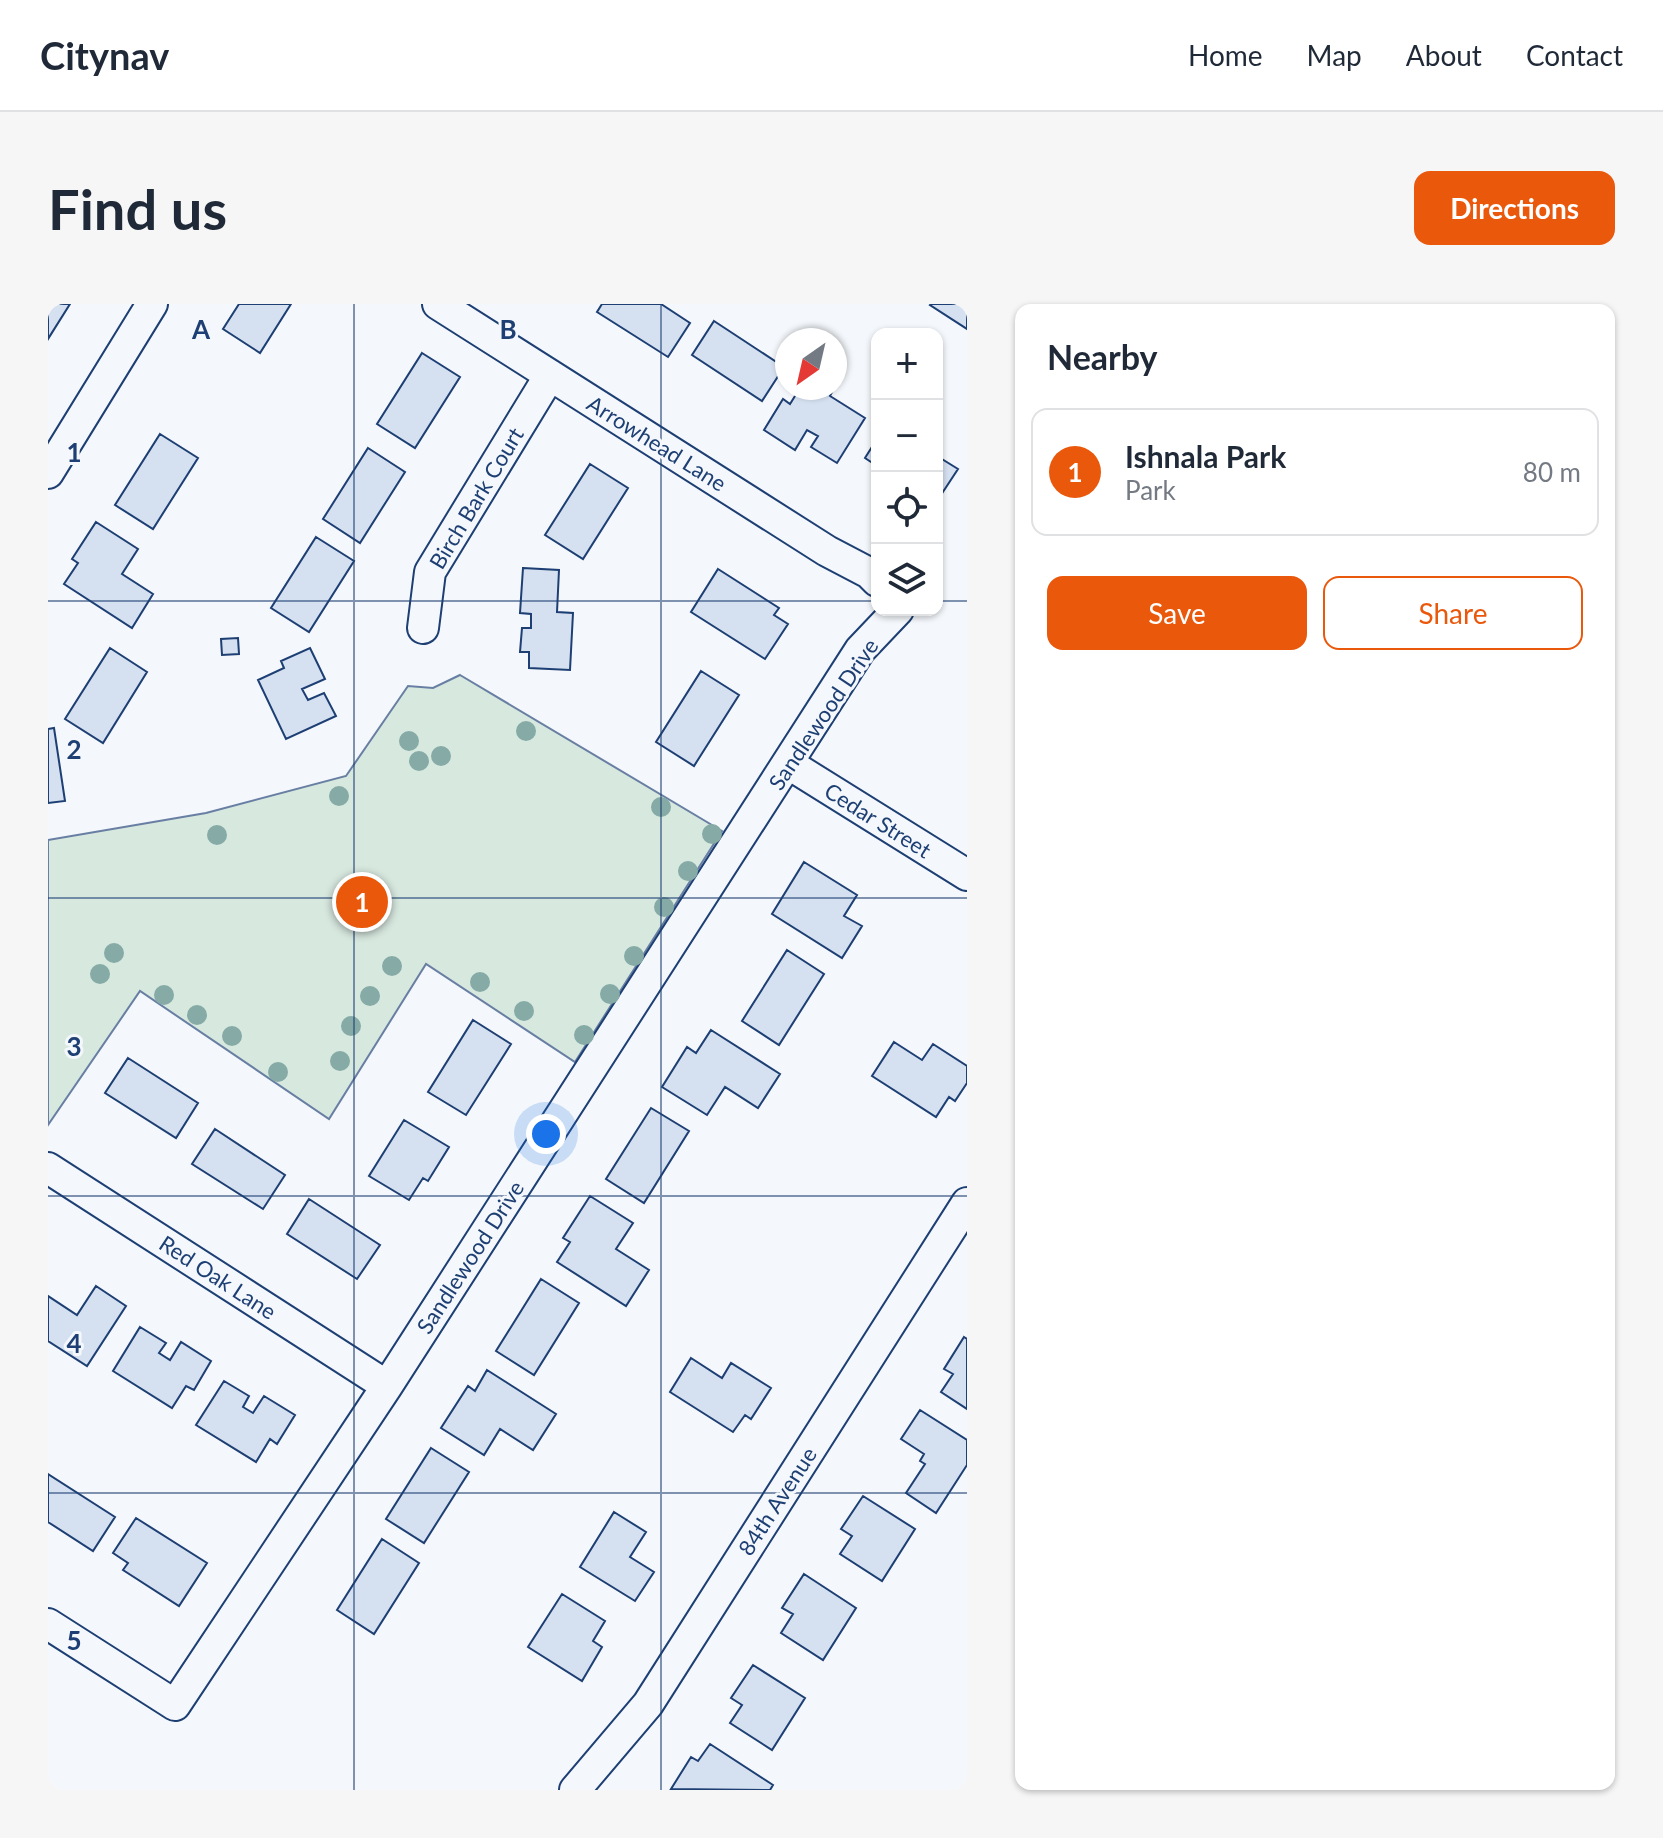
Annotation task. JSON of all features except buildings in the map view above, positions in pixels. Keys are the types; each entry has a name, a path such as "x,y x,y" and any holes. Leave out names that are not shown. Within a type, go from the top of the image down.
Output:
{"street":[{"path":"48,473 152,304"},
{"name":"Arrowhead Lane","path":"438,304 827,551 871,575"},
{"name":"Birch Bark Court","path":"423,628 430,572 550,375"},
{"name":"Sandlewood Drive","path":"48,1624 175,1705 387,1386 860,650 892,616"},
{"name":"Cedar Street","path":"789,764 967,875"},
{"name":"Red Oak Lane","path":"48,1168 387,1386"},
{"name":"84th Avenue","path":"575,1790 648,1704 967,1203"}],"shaded area":[{"path":"460,675 722,831 575,1062 426,964 329,1119 140,991 48,1125 48,840 206,813 346,776 408,686 433,688"}],"place":[{"name":"Ishnala Park","path":"362,902"}]}
